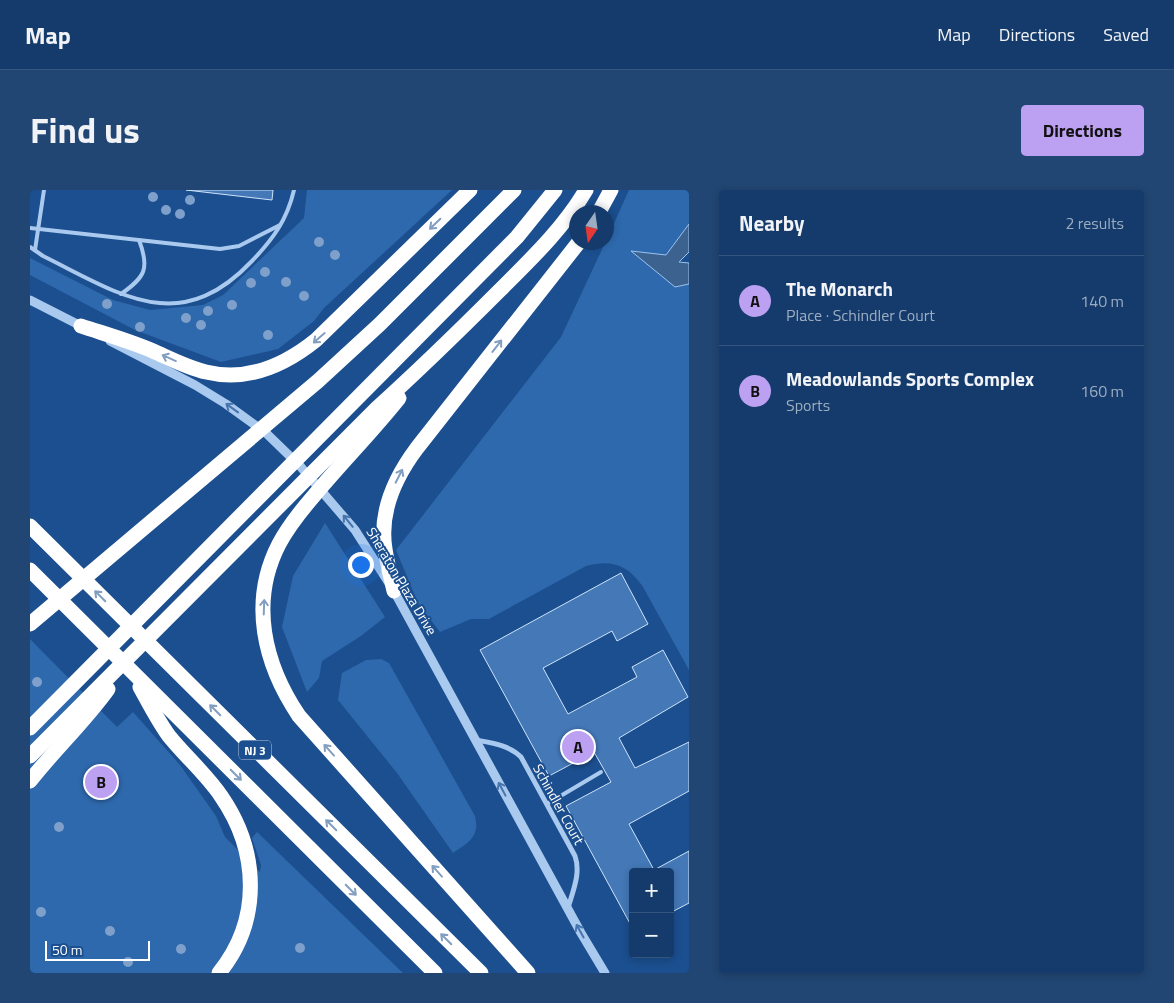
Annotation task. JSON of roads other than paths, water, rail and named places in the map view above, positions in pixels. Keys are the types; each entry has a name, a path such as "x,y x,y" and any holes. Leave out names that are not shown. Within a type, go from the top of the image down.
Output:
{"highway":[{"path":"81,326 152,350 172,360 206,372 238,375 274,367 294,356 321,336 470,190"},
{"path":"30,624 301,395 380,324 514,190"},
{"path":"30,728 517,237 555,190"},
{"path":"30,756 82,713 94,708 138,648 276,509 384,416 428,362 544,244 565,220 586,190"},
{"path":"603,205 611,190"},
{"path":"394,591 385,548 384,525 392,491 402,469 573,250"},
{"path":"347,446 291,525 279,544 271,564 263,608 266,645 273,670 284,693 307,727 528,973"},
{"name":"NJ 3","path":"30,526 481,973"},
{"name":"NJ 3","path":"30,570 435,973"},
{"path":"127,666 169,735 221,795 242,834 250,868 248,915 235,949 219,973"},
{"path":"30,781 82,713"}],"street":[{"name":"Sheraton Plaza Drive","path":"30,300 226,404 266,433 332,501 355,530 394,591 567,909 605,973"},
{"name":"Schindler Court","path":"476,740 500,745 517,754 547,804 578,862 578,874 567,909"}],"lane":[{"path":"35,250 44,190"},
{"path":"30,247 43,256 121,294 138,300 172,304 204,296 224,286 238,274 265,246 282,224 289,210 294,190"},
{"path":"30,228 211,249 230,248 249,242 282,224"},
{"path":"121,294 135,284 143,274 145,260 139,240"},
{"path":"547,804 601,772"}],"place":[{"name":"The Monarch","path":"578,747"},
{"name":"Meadowlands Sports Complex","path":"101,782"}]}
